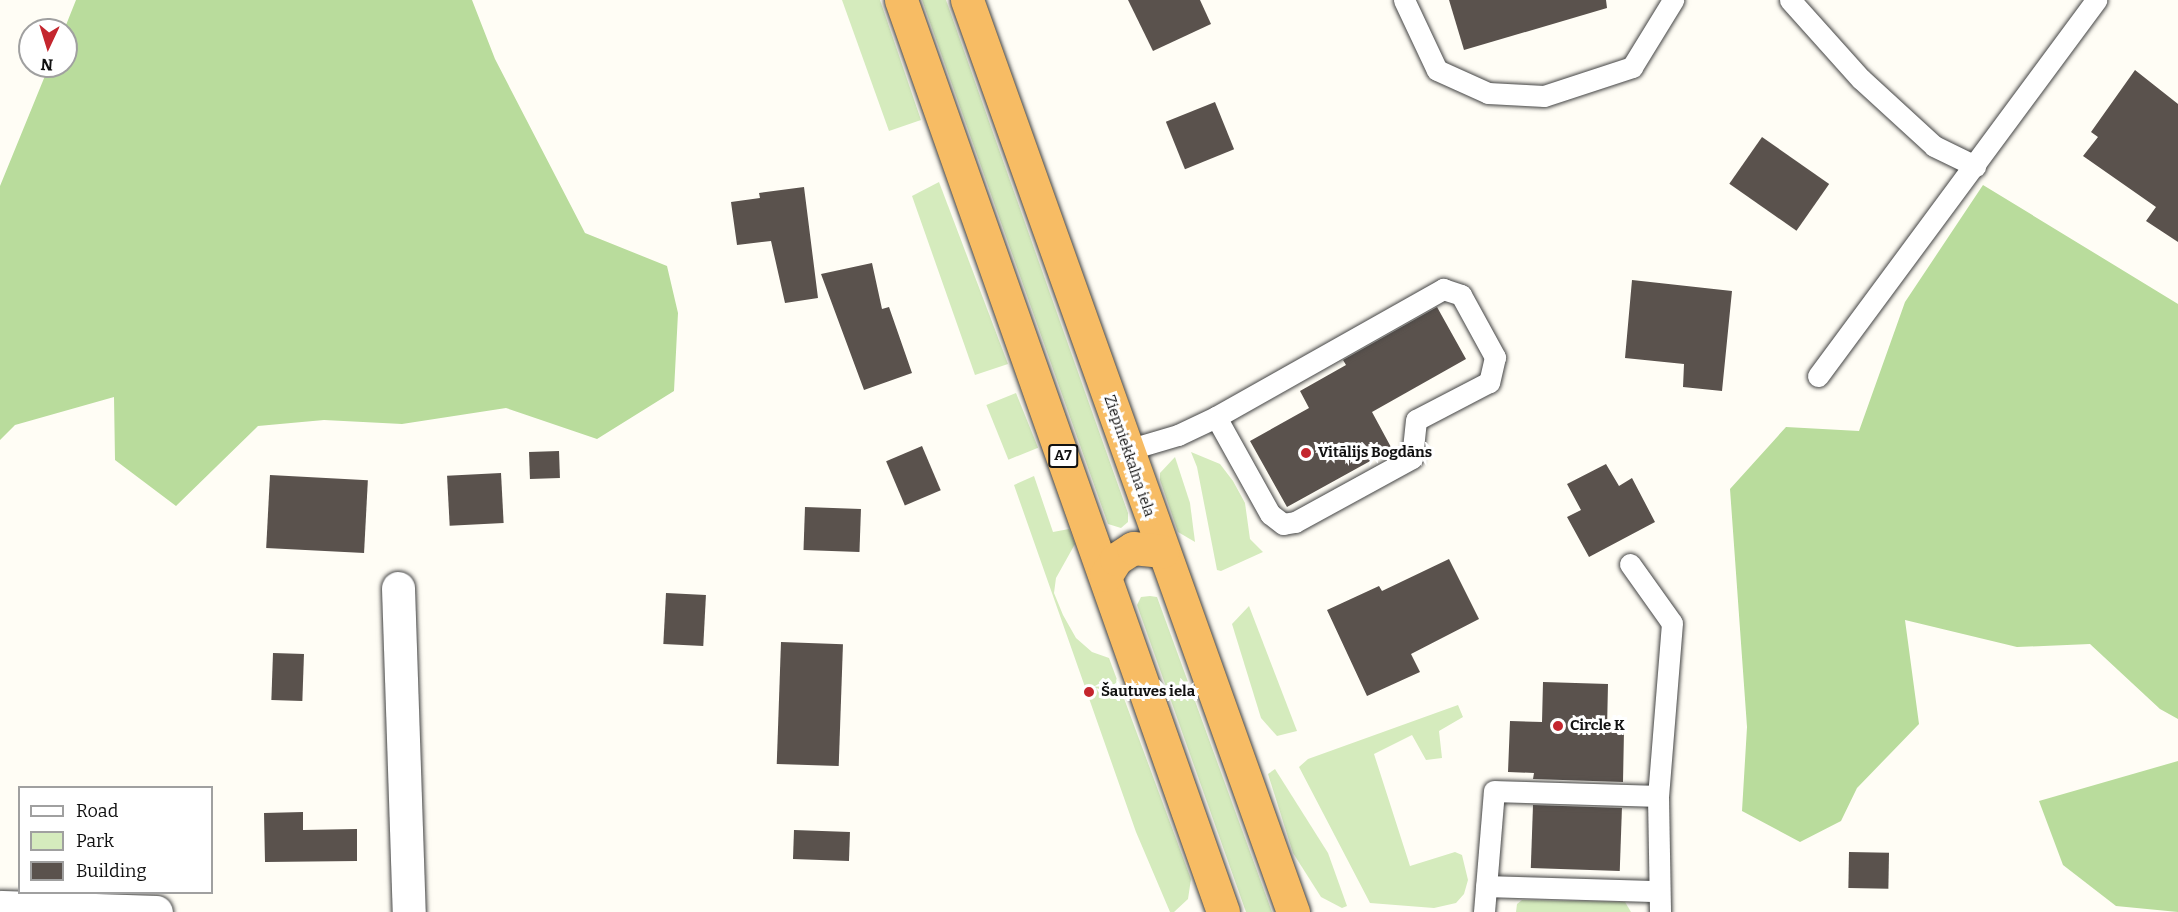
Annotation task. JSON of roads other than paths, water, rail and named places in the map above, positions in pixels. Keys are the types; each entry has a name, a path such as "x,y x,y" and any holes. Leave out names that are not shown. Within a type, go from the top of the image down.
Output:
{"highway":[{"name":"A7","path":"901,0 1106,575 1223,912"},
{"name":"Ziepniekkalna iela","path":"967,0 1293,912"},
{"path":"1106,575 1116,559 1133,548 1163,551"}],"street":[{"path":"398,588 409,912"},
{"path":"0,907 156,912"}],"lane":[{"path":"1404,0 1437,70 1488,93 1544,96 1632,67 1673,0"},
{"path":"1790,0 1861,79 1934,146 1975,166"},
{"path":"1818,376 2096,0"},
{"path":"1127,450 1178,435 1216,417 1443,289 1461,295 1495,357 1489,382 1416,420 1412,458 1295,522 1283,524 1270,514 1216,417"},
{"path":"1486,886 1659,902 1658,796 1672,623 1630,564"},
{"path":"1484,912 1494,791 1658,796"}],"place":[{"name":"Vitālijs Bogdāns","path":"1306,453"},
{"name":"Šautuves iela","path":"1089,692"},
{"name":"Circle K","path":"1558,726"}]}
